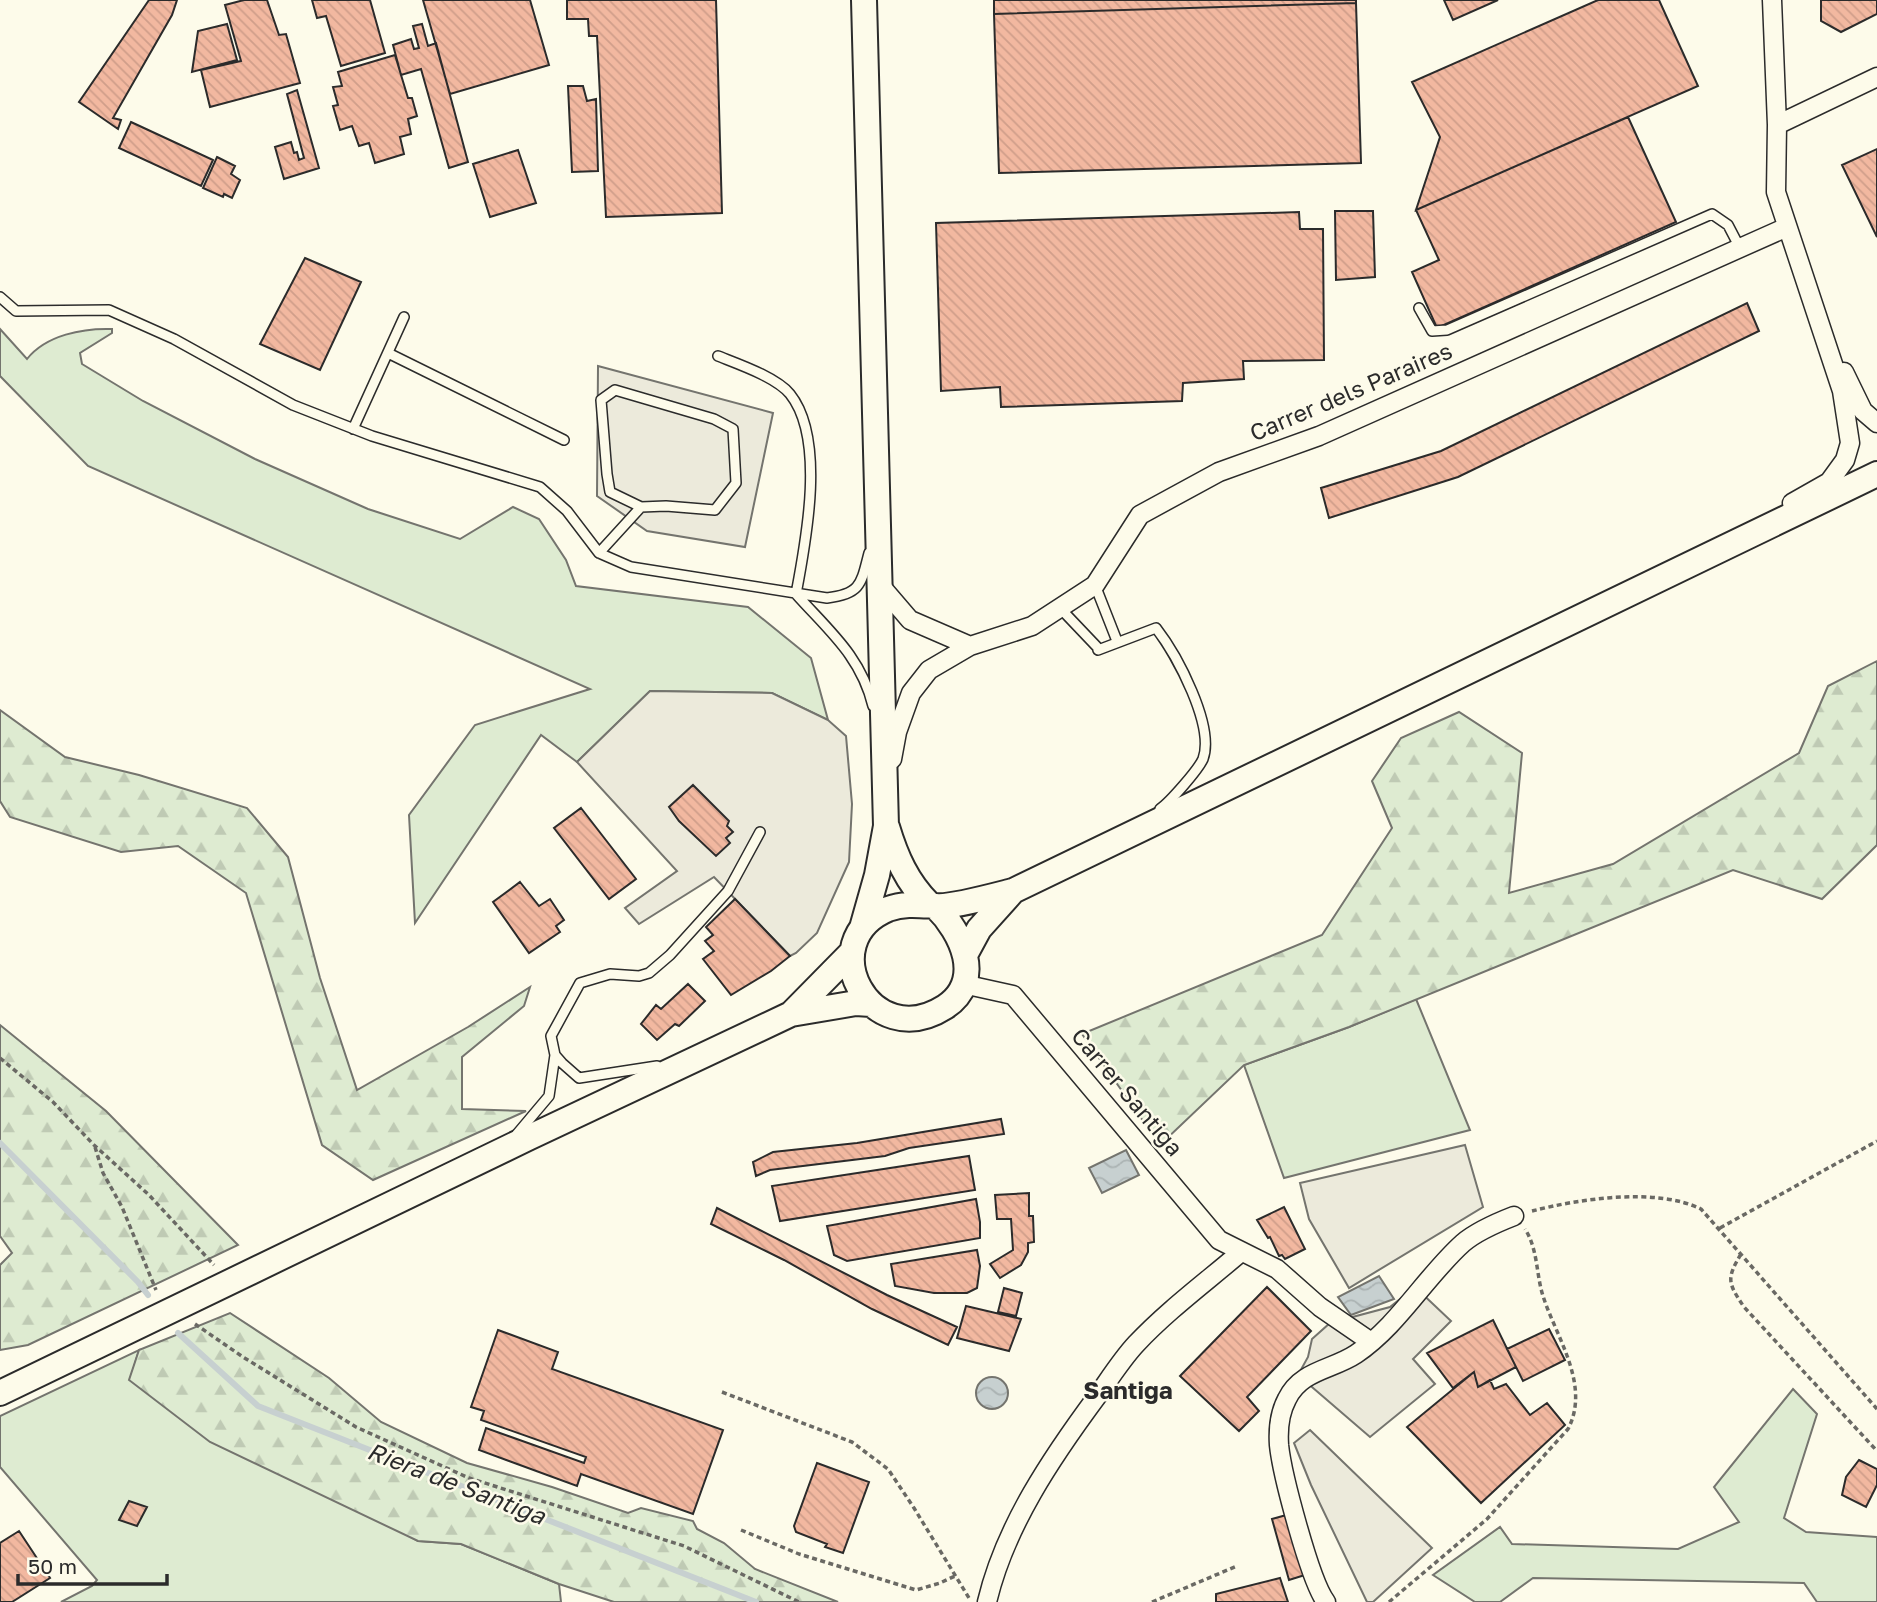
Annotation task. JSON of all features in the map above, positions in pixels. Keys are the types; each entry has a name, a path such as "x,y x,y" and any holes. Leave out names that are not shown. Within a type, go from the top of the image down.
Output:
{"main road":[{"path":"791,1014 852,953 877,874 886,826 864,0"},
{"path":"862,928 888,909 902,905 932,905 1013,891 1877,474"},
{"path":"886,826 906,877 916,891 949,919 966,953"},
{"path":"852,953 856,983 871,1004 889,1016 912,1020 930,1016 950,1003 963,984 966,953 979,929 1013,891"},
{"path":"0,1393 791,1014 856,1003 871,1004"}],"street":[{"path":"1720,550 1829,482 1846,460 1850,443 1842,391 1776,192 1777,125 1772,0"},
{"path":"1777,125 1877,77"},
{"name":"Carrer dels Paraires","path":"885,792 897,732 911,693 929,670 970,646 1032,626 1095,585 1140,516 1219,472 1319,436 1787,227"},
{"path":"1817,319 1863,411 1877,423"},
{"path":"880,585 910,620 970,646"},
{"name":"Carrer Santiga","path":"963,984 1013,995 1219,1240 1277,1269 1320,1307 1371,1342"},
{"path":"1326,1602 1314,1579 1282,1464 1280,1417 1285,1401 1293,1388 1309,1374 1340,1363 1371,1342 1464,1242 1514,1216"},
{"path":"987,1602 1014,1528 1049,1464 1089,1407 1135,1345 1167,1314 1241,1252"}],"lane":[{"path":"1419,308 1432,331 1447,330 1712,214 1728,225 1740,248"},
{"path":"0,297 16,311 108,310 174,339 293,405 353,429 540,487 567,511 599,553 631,567 796,594 827,598 847,596 857,589 862,580 878,512"},
{"path":"353,429 404,317"},
{"path":"388,353 564,440"},
{"path":"718,356 756,371 789,392 804,419 811,447 807,539 796,594"},
{"path":"599,553 641,507 715,510 736,483 733,429 714,419 615,390 601,400 610,492 641,507"},
{"path":"1095,585 1117,641"},
{"path":"796,594 848,649 862,673 872,698 885,756"},
{"path":"1060,608 1098,650 1157,628 1172,649 1201,713 1203,759 1166,806 1106,846"},
{"path":"505,1149 549,1096 555,1055 551,1036 580,983 610,974 639,976 649,973 670,955 728,891 760,832"},
{"path":"555,1055 579,1078 704,1058"}],"path":[{"path":"0,1058 53,1102 149,1195 213,1264 226,1284"},
{"path":"1719,1228 1877,1141"},
{"path":"94,1144 103,1173 122,1207 156,1290"},
{"path":"1389,1602 1487,1520 1568,1429 1573,1419 1574,1386 1569,1358 1543,1296 1532,1239 1514,1216 1576,1203 1645,1197 1689,1203 1701,1209 1877,1409"},
{"path":"1741,1254 1730,1272 1730,1287 1744,1307 1877,1451"},
{"path":"191,1320 243,1357 369,1433 469,1478 684,1546 799,1602"},
{"path":"722,1392 852,1442 888,1469 968,1598"},
{"path":"741,1530 799,1554 916,1590 955,1576"},
{"path":"1152,1602 1237,1566"}],"green space":[{"path":"0,329 27,359 44,344 66,335 112,329 112,333 80,353 82,364 143,401 255,459 368,509 460,539 513,507 539,519 566,560 576,586 748,607 811,658 828,720 772,693 650,691 577,762 541,735 415,923 409,815 475,725 590,689 88,466 0,376"},
{"path":"1877,661 1877,845 1822,899 1733,870 1349,1027 1244,1065 1160,1145 1082,1034 1322,935 1392,828 1372,781 1401,738 1459,712 1522,753 1509,893 1613,864 1799,753 1828,686"},
{"path":"0,710 65,757 139,775 247,808 288,857 320,978 357,1090 468,1027 530,987 524,1006 462,1057 462,1109 526,1111 373,1180 322,1145 246,893 178,846 121,852 10,817 0,801"},
{"path":"1416,999 1470,1130 1284,1178 1244,1065 1349,1027"},
{"path":"0,1025 106,1111 238,1245 28,1345 0,1350 0,1265 12,1253 0,1236"},
{"path":"230,1313 329,1378 381,1422 467,1463 552,1487 628,1513 641,1508 693,1521 697,1529 724,1543 755,1569 838,1602 614,1602 559,1584 461,1544 418,1541 210,1442 129,1380 139,1350"},
{"path":"139,1350 130,1380 418,1541 461,1544 559,1584 561,1602 61,1602 92,1586 97,1580 0,1467 0,1416"},
{"path":"1793,1389 1817,1414 1784,1518 1806,1532 1877,1537 1877,1602 1817,1602 1804,1583 1533,1578 1500,1602 1475,1602 1433,1575 1500,1527 1512,1544 1678,1549 1739,1522 1714,1487"}],"shaded area":[{"path":"598,366 773,413 745,547 647,531 597,496"},
{"path":"650,691 772,693 828,720 846,736 852,804 849,862 817,933 796,953 790,956 714,877 639,924 625,908 677,871 577,762"},
{"path":"1465,1145 1483,1207 1349,1288 1309,1219 1300,1183"},
{"path":"1415,1287 1451,1321 1413,1359 1435,1384 1370,1437 1298,1375 1308,1357 1312,1339 1330,1323 1390,1307"},
{"path":"1310,1430 1432,1548 1373,1602 1367,1602 1294,1443"}],"water":[{"path":"1126,1150 1139,1175 1102,1193 1089,1168"},
{"path":"1379,1276 1394,1299 1351,1315 1338,1297"},
{"path":"992,1377 1003,1382 1008,1393 1003,1404 992,1409 981,1404 976,1393 981,1382"}],"building":[{"path":"149,0 177,0 172,15 113,118 121,120 118,129 79,102"},
{"path":"244,0 267,0 279,35 286,34 300,83 210,107 201,70 241,61 225,5"},
{"path":"312,0 370,0 385,53 341,66 326,16 317,18"},
{"path":"423,0 530,0 549,65 450,94"},
{"path":"567,0 716,0 722,213 606,217 597,36 589,36 588,19 567,19"},
{"path":"994,0 1356,0 1356,3 994,14"},
{"path":"1444,0 1498,0 1453,20"},
{"path":"1598,0 1659,0 1698,86 1416,210 1440,137 1412,82"},
{"path":"1821,0 1877,0 1877,14 1841,32 1821,21"},
{"path":"1356,3 1361,163 999,173 994,14"},
{"path":"227,24 237,60 192,72 198,31"},
{"path":"422,24 428,46 436,43 468,162 449,168 421,69 401,75 393,45 411,39 414,49 419,48 413,26"},
{"path":"395,55 408,98 412,98 417,116 408,119 411,134 400,137 404,154 375,163 369,143 359,146 352,126 340,130 333,106 338,105 333,87 342,86 338,72"},
{"path":"568,86 583,86 587,101 596,99 598,171 572,172"},
{"path":"297,90 319,168 284,179 275,147 291,142 299,160 304,158 287,94"},
{"path":"1628,117 1676,222 1437,328 1412,272 1439,260 1416,210"},
{"path":"131,122 213,160 201,186 119,148"},
{"path":"1877,149 1877,237 1842,165"},
{"path":"518,150 536,203 490,217 473,164"},
{"path":"217,157 235,166 231,174 240,180 232,198 203,188"},
{"path":"1335,211 1373,211 1375,277 1336,280"},
{"path":"1299,212 1300,229 1323,229 1324,360 1243,361 1244,379 1183,383 1182,401 1001,407 1000,387 941,391 936,223"},
{"path":"305,258 361,282 320,370 260,344"},
{"path":"1747,303 1759,331 1458,477 1329,518 1321,488 1441,451"},
{"path":"693,785 729,821 727,826 733,832 726,838 730,843 716,856 679,821 669,807"},
{"path":"581,808 636,879 609,899 554,828"},
{"path":"520,882 539,906 550,899 564,920 556,926 560,932 529,953 493,902"},
{"path":"735,899 790,956 731,995 703,959 714,951 705,941 713,935 706,927"},
{"path":"688,984 705,1001 679,1026 675,1024 657,1040 641,1024 656,1005 661,1009"},
{"path":"1001,1119 1004,1134 909,1148 885,1156 770,1170 756,1176 753,1162 773,1152 857,1143"},
{"path":"969,1156 975,1190 780,1221 772,1186"},
{"path":"1029,1193 1029,1216 1033,1216 1034,1242 1028,1243 1028,1252 1021,1265 1000,1278 990,1264 1013,1250 1011,1219 997,1219 995,1195"},
{"path":"976,1199 980,1238 847,1261 834,1255 827,1226"},
{"path":"1284,1207 1305,1249 1285,1259 1282,1255 1279,1256 1270,1237 1268,1238 1257,1220"},
{"path":"717,1208 887,1295 957,1327 948,1345 872,1309 784,1260 711,1224"},
{"path":"977,1250 980,1266 977,1288 967,1293 934,1293 895,1286 891,1264"},
{"path":"1267,1287 1311,1331 1247,1397 1259,1411 1239,1431 1180,1376"},
{"path":"1004,1288 1022,1293 1016,1316 998,1312"},
{"path":"966,1306 1021,1319 1009,1351 957,1338"},
{"path":"1493,1320 1516,1367 1478,1387 1474,1372 1453,1388 1427,1353"},
{"path":"1549,1329 1565,1360 1523,1381 1507,1349"},
{"path":"498,1330 558,1352 552,1369 723,1430 693,1514 581,1474 577,1486 479,1450 486,1428 584,1463 586,1457 481,1420 484,1411 471,1407"},
{"path":"1474,1372 1478,1387 1490,1380 1494,1389 1506,1384 1530,1415 1547,1403 1565,1425 1481,1503 1407,1427"},
{"path":"1859,1460 1877,1469 1877,1485 1866,1507 1842,1495 1846,1477"},
{"path":"817,1463 869,1482 843,1553 796,1532 794,1526"},
{"path":"129,1501 147,1507 137,1526 119,1520"},
{"path":"1290,1514 1308,1574 1289,1580 1272,1519"},
{"path":"19,1531 50,1578 12,1602 0,1602 0,1543"},
{"path":"1280,1578 1288,1602 1216,1602 1216,1594"}],"waterway":[{"name":"Riera de Santiga","path":"0,1143 148,1295"},
{"name":"Riera de Santiga","path":"178,1333 258,1406 756,1602"}],"district":[{"name":"Santiga","path":"1128,1391"}]}
